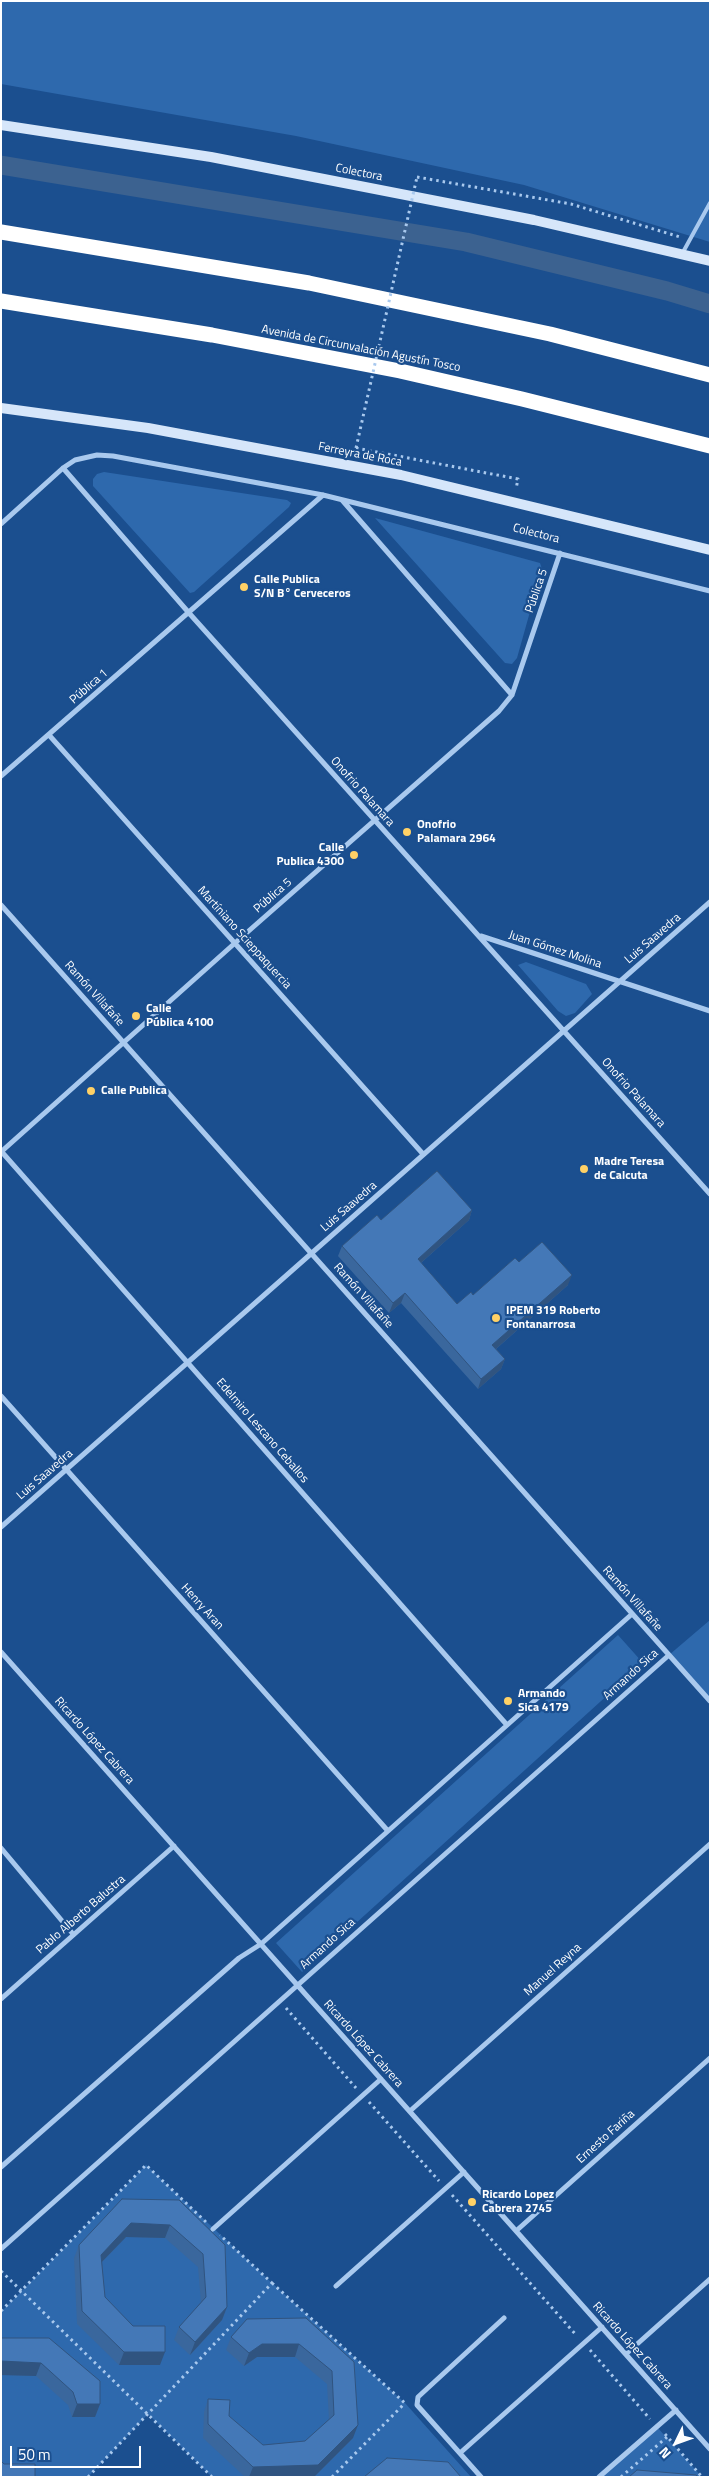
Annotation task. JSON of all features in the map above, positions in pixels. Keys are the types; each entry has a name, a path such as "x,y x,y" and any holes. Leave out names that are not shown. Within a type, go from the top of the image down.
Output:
{"highway":[{"path":"1,232 309,283 550,334 710,375"},
{"name":"Avenida de Circunvalación Agustín Tosco","path":"1,302 240,340 391,369 560,408 710,446"}],"street":[{"name":"Colectora","path":"1,125 211,157 524,218 710,261"},
{"name":"Ferreyra de Roca","path":"1,408 148,428 401,475 710,550"},
{"name":"Colectora","path":"1,524 63,468 85,456 113,456 323,495 710,591"},
{"name":"Onofrio Palamara","path":"63,468 189,613 710,1194"},
{"name":"Pública 1","path":"1,776 323,495"},
{"path":"342,500 512,695"},
{"name":"Pública 5","path":"2,1152 235,942 499,711 512,695 560,553"},
{"name":"Martíniano Scieppaquercia","path":"49,735 423,1154"},
{"name":"Luis Saavedra","path":"1,1526 710,902"},
{"name":"Ramón Villafañe","path":"1,905 710,1701"},
{"name":"Juan Gómez Molina","path":"480,936 710,1011"},
{"name":"Edelmiro Lescano Ceballos","path":"2,1152 507,1725"},
{"name":"Henry Aran","path":"1,1396 388,1831"},
{"path":"1,2167 239,1958 261,1944 632,1614"},
{"name":"Ricardo López Cabrera","path":"1,1652 710,2448"},
{"name":"Armando Sica","path":"1,2249 669,1655"},
{"name":"Manuel Reyna","path":"410,2111 710,1844"},
{"name":"Pablo Alberto Balustra","path":"1,1999 174,1846"},
{"path":"1,1848 73,1934"},
{"name":"Ernesto Fariña","path":"516,2231 710,2058"},
{"path":"213,2229 381,2079"},
{"path":"336,2286 464,2172"},
{"path":"626,2354 710,2279"},
{"path":"481,2477 417,2405 418,2397 504,2318"},
{"path":"460,2453 602,2327"},
{"path":"599,2477 676,2410"}],"lane":[{"path":"682,254 710,203"}],"path":[{"path":"518,479 356,448 417,177 571,204 690,240"},
{"path":"279,2001 702,2477"},
{"path":"1,2311 146,2165 213,2229 412,2410"},
{"path":"1,2271 212,2477"},
{"path":"88,2477 272,2283"},
{"path":"332,2477 405,2402"},
{"path":"622,2477 667,2437"}],"shaded area":[{"path":"1,1 710,1 710,242 524,185 296,136 1,84"},
{"path":"104,472 287,500 291,503 289,507 194,592 190,593 93,486 93,479 97,474"},
{"path":"375,518 540,563 542,569 517,658 512,664 505,663"},
{"path":"526,962 586,984 592,994 575,1013 566,1016 558,1011 518,965"},
{"path":"710,1620 710,1701 669,1655"},
{"path":"618,1635 643,1663 302,1972 276,1943"},
{"path":"146,2165 272,2283 405,2403 471,2477 212,2477 148,2414 88,2477 1,2477 1,2312"},
{"path":"657,2427 702,2477 602,2477"}],"building":[{"path":"437,1171 472,1210 418,1259 457,1304 471,1292 473,1295 515,1258 519,1262 542,1242 572,1275 492,1345 505,1359 481,1379 405,1293 393,1303 342,1246 377,1215 381,1220"},
{"path":"122,2199 179,2200 225,2245 227,2307 195,2342 179,2327 206,2297 203,2254 170,2225 131,2223 101,2255 105,2297 133,2326 165,2326 165,2352 124,2352 82,2311 79,2245"},
{"path":"306,2318 354,2362 358,2425 318,2465 253,2467 208,2424 208,2399 230,2400 229,2416 263,2445 305,2441 334,2415 332,2371 299,2344 262,2344 249,2353 231,2337 247,2319"},
{"path":"1,2338 49,2338 100,2381 100,2404 77,2404 73,2392 41,2363 1,2361"},
{"path":"387,2458 448,2462 461,2477 364,2477"},
{"path":"1,2461 4,2464 35,2464 35,2477 1,2477"},
{"path":"637,2470 696,2475 698,2477 629,2477"}],"waterway":[{"path":"1,165 466,242 667,291 710,304"}],"place":[{"name":"Calle Publica S/N B° Cerveceros","path":"244,587"},
{"name":"Onofrio Palamara 2964","path":"407,832"},
{"name":"Calle Publica 4300","path":"354,855"},
{"name":"Calle Pública 4100","path":"136,1016"},
{"name":"Calle Publica","path":"91,1091"},
{"name":"Madre Teresa de Calcuta","path":"584,1169"},
{"name":"IPEM 319 Roberto Fontanarrosa","path":"496,1318"},
{"name":"Armando Sica 4179","path":"508,1701"},
{"name":"Ricardo Lopez Cabrera 2745","path":"472,2202"}]}
